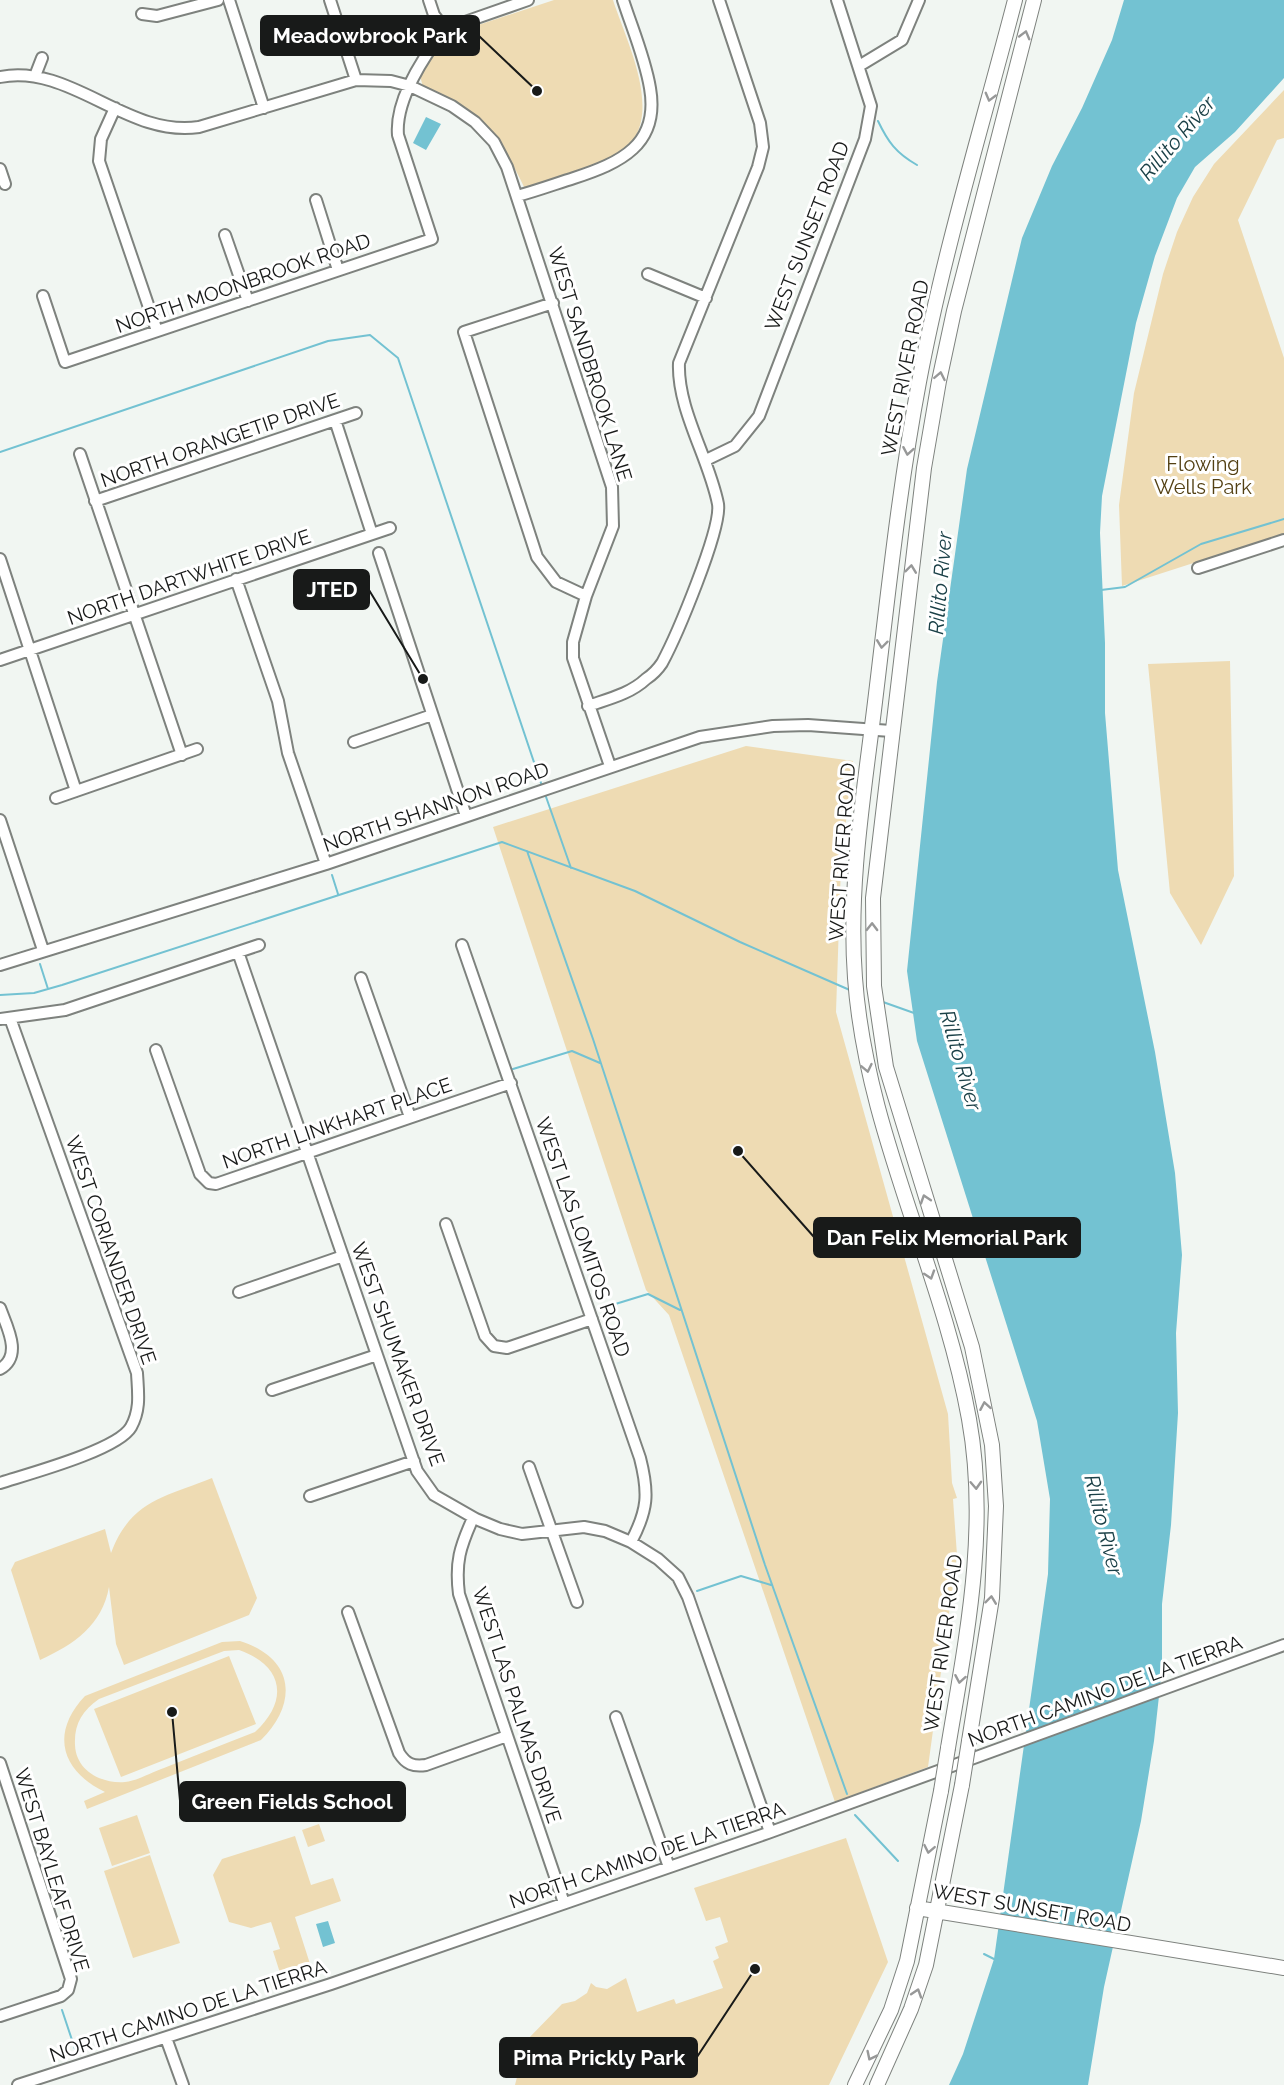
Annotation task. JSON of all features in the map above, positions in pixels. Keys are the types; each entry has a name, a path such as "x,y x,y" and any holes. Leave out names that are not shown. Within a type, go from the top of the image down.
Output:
{"main road":[{"name":"WEST RIVER ROAD","path":"855,2085 886,2022 907,1960 948,1748 975,1569 977,1510 969,1422 954,1356 867,1070 857,1011 855,979 855,873 903,480 919,381 932,320 1015,0"},
{"name":"WEST RIVER ROAD","path":"877,2085 903,2029 926,1965 937,1912 962,1785 992,1598 996,1506 992,1445 972,1347 905,1135 886,1067 874,986 873,898 924,468 939,381 960,288 1034,0"},
{"path":"998,65 1016,71"},
{"path":"972,1447 992,1445"},
{"name":"WEST SUNSET ROAD","path":"917,1908 1284,1968"},
{"path":"886,2022 903,2029"}],"street":[{"path":"142,14 158,16 218,0"},
{"path":"229,0 264,108"},
{"path":"330,0 356,80"},
{"path":"429,0 434,15 445,29"},
{"path":"410,86 445,29 526,0"},
{"path":"517,196 600,170 622,160 644,135 651,114 650,85 623,0"},
{"path":"588,706 629,691 646,680 660,665 716,527 718,507 706,460 682,395 680,363 758,166 763,147 760,123 718,0"},
{"name":"WEST SUNSET ROAD","path":"706,460 740,442 759,416 865,139 871,106 837,0"},
{"path":"860,66 902,40 919,0"},
{"path":"0,77 35,76 42,58"},
{"name":"WEST SANDBROOK LANE","path":"35,76 154,125 183,129 199,127 356,80 390,81 410,86 452,106 475,122 494,142 504,160 554,303 612,487 613,526 586,596 573,642 573,658 610,766"},
{"name":"NORTH MOONBROOK ROAD","path":"43,296 65,362 432,239 398,135 397,118 410,86"},
{"path":"115,108 101,139 99,162 157,331"},
{"path":"0,168 5,184"},
{"path":"316,200 338,270"},
{"path":"225,235 248,301"},
{"path":"648,274 706,298"},
{"path":"554,303 464,332 537,557 556,582 586,596"},
{"name":"NORTH ORANGETIP DRIVE","path":"95,501 356,412"},
{"path":"335,420 372,534"},
{"path":"80,454 182,755"},
{"name":"NORTH DARTWHITE DRIVE","path":"0,660 390,528"},
{"path":"1198,568 1284,540"},
{"path":"379,553 466,816"},
{"path":"0,559 76,791"},
{"path":"236,579 278,701 288,753 326,864"},
{"path":"354,742 432,715"},
{"name":"NORTH SHANNON ROAD","path":"0,965 326,864 700,737 773,726 808,725 891,731"},
{"path":"56,798 197,749"},
{"path":"0,820 43,950"},
{"path":"5,1019 65,1010 259,945"},
{"name":"WEST LAS LOMITOS ROAD","path":"462,945 647,1485 646,1509 631,1542"},
{"name":"WEST SHUMAKER DRIVE","path":"238,952 414,1461 434,1495 473,1518 500,1529 522,1534 584,1527 605,1531 631,1542 658,1558 678,1577 688,1597 770,1832"},
{"path":"361,978 410,1117"},
{"name":"WEST CORIANDER DRIVE","path":"0,1483 108,1446 130,1429 139,1404 137,1373 5,1019"},
{"name":"NORTH LINKHART PLACE","path":"156,1050 196,1166 206,1186 308,1154 511,1083"},
{"path":"446,1224 485,1336 495,1350 592,1319"},
{"path":"239,1292 343,1256"},
{"path":"0,1308 12,1345 8,1364"},
{"path":"272,1390 377,1355"},
{"path":"310,1496 414,1461"},
{"path":"529,1467 577,1602"},
{"name":"WEST LAS PALMAS DRIVE","path":"473,1518 460,1546 456,1570 459,1594 564,1903"},
{"path":"348,1612 399,1753 408,1768 426,1765 507,1736"},
{"name":"NORTH CAMINO DE LA TIERRA","path":"18,2085 166,2038 770,1832 1284,1645"},
{"path":"616,1717 669,1867"},
{"name":"WEST BAYLEAF DRIVE","path":"0,1763 3,1783 71,1976 70,1990 56,1998 0,2016"},
{"path":"166,2038 183,2085"}],"green space":[{"path":"554,0 613,0 640,82 642,104 640,124 632,142 606,162 525,189 506,153 486,127 459,106 423,87 420,76 435,50 454,33"},
{"name":"Flowing Wells Park","path":"1284,90 1284,138 1277,140 1238,220 1284,358 1284,534 1122,586 1119,505 1134,393 1163,274 1177,232 1193,197 1214,164"},
{"path":"1230,661 1234,876 1201,945 1170,893 1148,664"},
{"path":"746,746 853,761 841,865 836,1012 948,1414 952,1483 957,1498 953,1499 957,1555 928,1767 835,1802 669,1315 646,1290 493,827"},
{"path":"212,1478 257,1598 249,1615 124,1665 116,1644 109,1587 100,1612 85,1632 65,1647 40,1660 11,1570 15,1562 105,1529 111,1553 119,1535 139,1511 165,1496"},
{"path":"240,1641 258,1649 271,1658 280,1670 285,1683 285,1696 281,1711 273,1726 261,1740 87,1809 84,1801 105,1792 78,1773 65,1750 64,1737 74,1710 85,1696 222,1642","holes":["239,1650 265,1665 277,1685 277,1697 273,1708 255,1732 125,1782 99,1778 85,1769 80,1762 75,1745 78,1724 88,1708 99,1699 224,1651"]},
{"path":"229,1656 256,1724 121,1777 94,1709"},
{"path":"137,1815 150,1853 112,1866 99,1828"},
{"path":"319,1824 325,1841 308,1847 302,1830"},
{"path":"295,1836 311,1885 333,1878 341,1901 295,1917 311,1967 281,1976 273,1951 280,1949 271,1922 251,1928 229,1922 213,1875 222,1859"},
{"path":"846,1838 888,1962 829,2085 515,2085 526,2041 562,2004 575,2001 587,1993 591,1983 596,1987 607,1989 626,1978 637,2012 674,1999 676,2004 723,1988 713,1961 719,1958 715,1947 728,1942 720,1917 706,1921 694,1888"},
{"path":"150,1855 180,1943 133,1958 104,1871"}],"water":[{"name":"Rillito River","path":"1124,0 1284,0 1284,78 1235,132 1195,167 1177,198 1155,256 1136,323 1102,496 1100,533 1105,643 1105,713 1118,870 1155,1052 1175,1173 1182,1255 1176,1333 1178,1413 1171,1525 1162,1604 1162,1669 1154,1741 1141,1821 1104,1987 1088,2085 949,2085 963,2054 994,1959 1048,1574 1050,1499 1037,1421 917,1041 907,971 937,682 967,469 1022,238 1052,166 1082,108 1112,40"},
{"path":"426,117 441,124 426,150 413,143"},
{"path":"328,1921 335,1943 323,1947 316,1924"}],"waterway":[{"path":"878,121 893,146 917,165"},
{"path":"0,452 328,341 370,335 398,358 542,786"},
{"path":"1101,590 1125,587 1201,544 1284,519"},
{"path":"545,794 571,868"},
{"path":"0,995 34,993 62,985 502,842 635,891 740,942 852,991"},
{"path":"527,851 593,1039 765,1565 847,1794"},
{"path":"332,875 338,894"},
{"path":"40,964 48,989"},
{"path":"883,1002 914,1013"},
{"path":"513,1069 572,1051 600,1063"},
{"path":"599,1309 648,1294 680,1310"},
{"path":"697,1591 741,1576 771,1585"},
{"path":"855,1815 898,1861"},
{"path":"984,1954 994,1959"},
{"path":"62,2010 75,2049"}],"place":[{"name":"Meadowbrook Park","path":"537,91"},
{"name":"JTED","path":"423,679"},
{"name":"Dan Felix Memorial Park","path":"738,1151"},
{"name":"Green Fields School","path":"172,1712"},
{"name":"Pima Prickly Park","path":"755,1969"}]}
